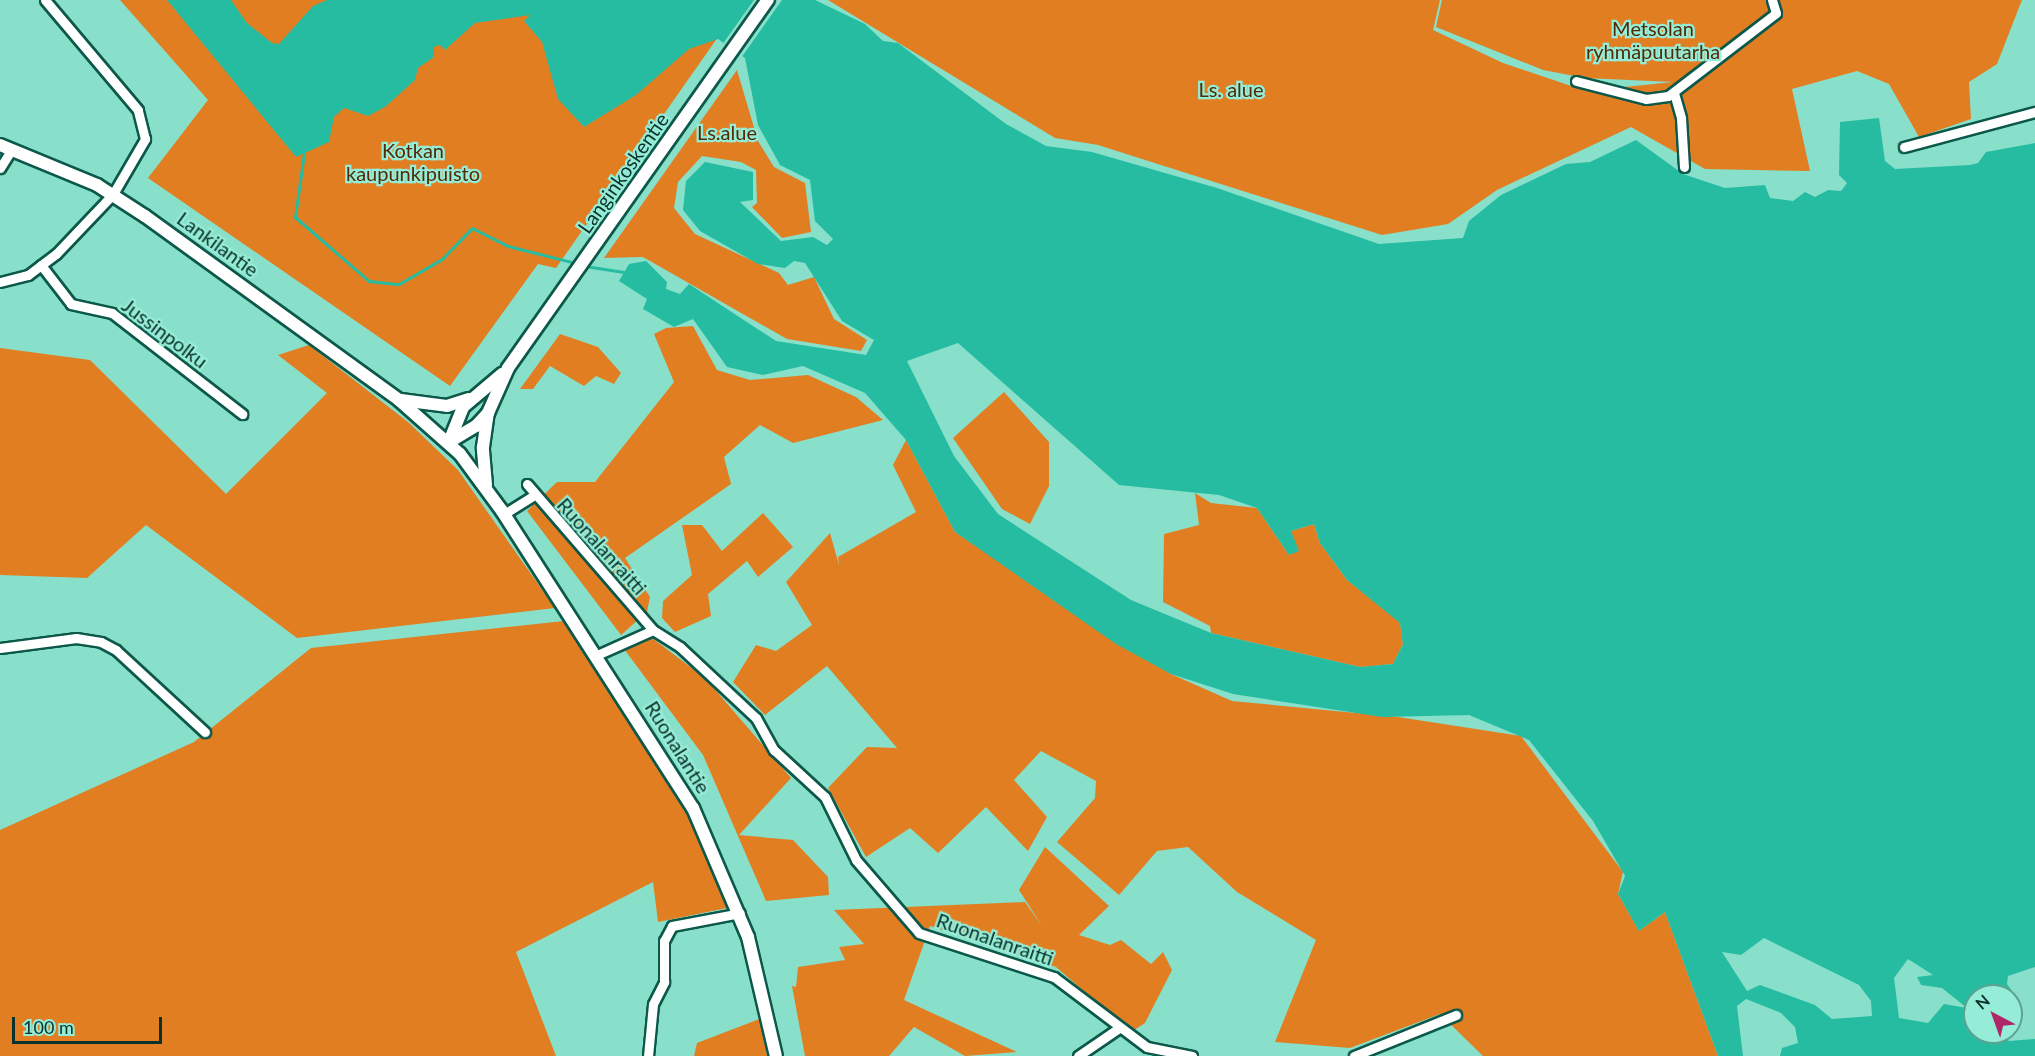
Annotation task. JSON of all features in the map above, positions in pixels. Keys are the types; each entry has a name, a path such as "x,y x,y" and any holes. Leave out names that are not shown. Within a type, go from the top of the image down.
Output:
{"street":[{"path":"0,282 28,275 41,265 113,194 145,138 141,119 123,91 45,0"},
{"name":"Langinkoskentie","path":"448,442 476,426 488,413 508,368 768,0"},
{"path":"1576,81 1646,99 1674,93 1776,13 1772,0"},
{"path":"1674,93 1681,118 1684,167"},
{"path":"1904,147 2035,112"},
{"path":"0,168 6,147"},
{"name":"Lankilantie","path":"6,147 113,194 399,400 448,442"},
{"name":"Jussinpolku","path":"41,265 71,304 112,313 242,414"},
{"name":"Langinkoskentie","path":"448,442 456,416 508,368"},
{"name":"Lankilantie","path":"399,400 447,406 478,394"},
{"name":"Ruonalantie","path":"486,487 483,447 488,413"},
{"name":"Ruonalantie","path":"448,442 486,487 597,655 693,808 740,913 776,1056"},
{"name":"Ruonalanraitti","path":"527,484 533,496 653,630 680,647 756,718 774,750 825,797 856,860 919,933 1054,977 1119,1028 1156,1051 1192,1056"},
{"path":"504,514 533,496"},
{"path":"597,655 653,630"},
{"path":"0,648 76,638 101,642 116,650 205,732"},
{"path":"648,1056 653,1004 664,982 664,941 672,926 740,913"},
{"path":"1354,1056 1456,1015"},
{"path":"1078,1056 1119,1028"}],"green space":[{"name":"Kotkan kaupunkipuisto","path":"120,0 744,0 556,268 538,264 450,386 148,178 208,100"},
{"path":"828,0 1440,0 1433,30 1503,63 1586,91 1673,82 1585,78 1543,70 1436,27 1442,0 1766,0 1771,12 1779,6 1777,0 2022,0 1997,64 1969,82 1971,119 1919,137 1889,84 1857,71 1792,89 1810,171 1705,169 1631,127 1497,190 1448,224 1382,235 1098,145 1055,138"},
{"name":"Ls.alue","path":"737,70 758,141 774,167 805,183 811,232 782,238 752,207 757,203 756,170 741,162 702,156 678,182 674,208 695,234 779,273 788,285 814,277 834,319 867,340 861,351 787,339 643,257 604,258"},
{"path":"693,326 717,370 750,380 808,375 856,397 883,420 793,443 760,425 724,457 731,484 625,558 650,597 647,612 621,635 527,511 557,482 595,482 674,382 654,334 666,328"},
{"path":"560,334 598,347 621,373 614,384 596,376 584,386 550,366 533,389 520,389"},
{"path":"309,345 408,422 458,470 555,608 297,638 146,525 87,578 0,575 0,348 90,360 226,494 327,393 278,355"},
{"path":"1004,392 1049,442 1049,486 1030,524 1002,509 953,438"},
{"path":"906,440 955,532 1171,674 1232,701 1398,717 1521,736 1623,872 1618,894 1639,931 1665,912 1718,1056 1483,1056 1440,1014 1350,1048 1275,1042 1316,940 1237,892 1188,847 1157,851 1119,895 1057,842 1095,798 1096,781 1041,751 1014,780 1047,817 1028,851 986,807 938,853 910,828 866,857 828,788 867,747 897,748 827,666 765,715 733,682 756,645 776,651 812,625 786,582 830,533 839,565 838,557 916,512 893,465"},
{"path":"1195,493 1211,503 1257,508 1289,555 1291,531 1314,524 1320,543 1347,580 1400,622 1403,644 1393,664 1360,667 1211,633 1210,626 1163,602 1164,534 1199,525"},
{"path":"763,513 793,547 758,577 747,561 708,594 711,616 675,632 662,618 663,601 692,575 682,525 702,525 722,551"},
{"path":"564,621 678,796 732,907 658,922 653,882 516,952 556,1056 0,1056 0,830 194,742 311,648"},
{"path":"652,638 705,678 791,778 739,835 793,840 828,877 829,895 766,901 703,755 624,649"},
{"path":"1045,847 1109,906 1079,935 1110,945 1121,940 1151,964 1163,952 1172,970 1145,1023 1131,1032 1056,967 930,926 904,1000 1017,1052 965,1056 914,1027 889,1056 805,1056 792,986 796,987 798,967 845,960 839,947 864,944 834,910 1025,902 1042,926 1019,890"},
{"path":"762,1018 767,1056 694,1056 697,1043"}],"shaded area":[{"path":"167,0 231,0 247,23 272,43 279,44 313,6 327,0 815,0 865,24 883,41 898,43 1006,124 1046,146 1092,152 1217,188 1379,244 1463,238 1469,221 1501,195 1566,164 1590,162 1636,140 1683,174 1725,188 1765,185 1770,198 1793,201 1805,192 1815,197 1828,190 1841,191 1847,183 1839,175 1840,122 1879,118 1885,161 1895,169 1970,165 1978,163 1986,152 2035,143 2035,967 2008,976 2007,984 1963,984 1963,1005 1942,988 1921,985 1917,977 1933,975 1908,959 1894,978 1899,1018 1928,1023 1944,1004 1963,1007 1963,1044 2023,1044 2023,1040 2035,1039 2035,1056 1780,1056 1782,1048 1798,1043 1795,1027 1781,1013 1746,999 1737,1006 1743,1056 1718,1056 1665,912 1639,931 1618,894 1625,876 1593,821 1529,740 1469,715 1382,717 1233,694 1171,674 1116,644 955,532 906,440 865,393 803,366 763,375 727,367 693,319 674,327 643,309 647,299 619,281 629,264 646,261 667,282 666,289 680,294 689,284 776,341 866,355 874,340 842,321 805,263 794,261 785,268 758,264 700,231 683,210 686,181 705,162 753,172 753,200 740,202 781,241 813,237 827,245 833,239 815,221 810,180 780,165 758,125 745,58 718,39 689,49 636,95 584,127 558,99 542,42 524,21 530,15 475,23 445,50 440,45 434,47 434,57 418,68 415,80 385,107 368,116 344,108 334,117 329,142 296,157","holes":["958,343 1119,485 1219,495 1257,508 1289,555 1299,551 1291,531 1314,524 1320,543 1347,580 1400,623 1403,644 1393,664 1360,667 1211,633 1131,600 998,514 954,456 907,361","1764,938 1859,985 1871,1001 1872,1016 1832,1019 1815,1005 1760,985 1747,991 1722,952 1741,955"]}],"pier":[{"path":"754,0 782,0 741,58 722,45"}],"waterway":[{"path":"304,153 295,217 369,281 399,284 442,259 472,228 508,246 579,264"},
{"path":"585,266 624,272"}],"park label":[{"name":"Metsolan ryhmäpuutarha","path":"1653,40"},
{"name":"Ls. alue","path":"1231,89"}]}
